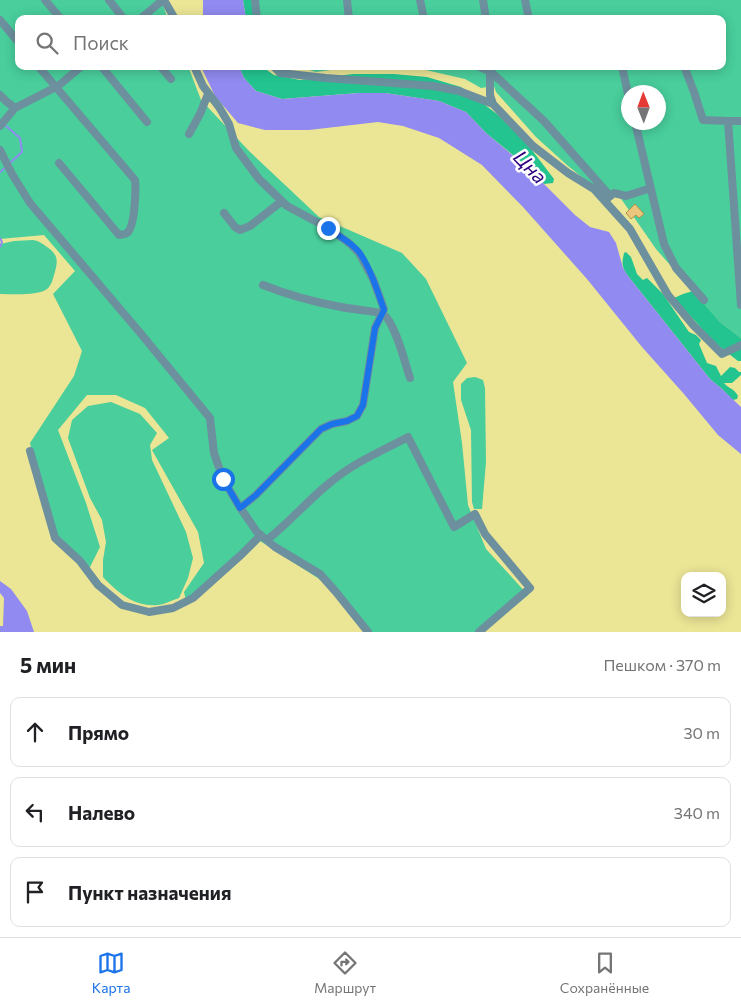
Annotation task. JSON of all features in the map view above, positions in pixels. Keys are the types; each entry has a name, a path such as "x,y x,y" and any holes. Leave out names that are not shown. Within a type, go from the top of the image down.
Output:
{"lane":[{"path":"45,0 58,15"},
{"path":"109,0 121,15"},
{"path":"145,15 164,0 173,15"},
{"path":"255,0 257,15"},
{"path":"347,0 349,15"},
{"path":"420,0 423,15"},
{"path":"482,0 485,15"},
{"path":"526,0 528,15"},
{"path":"0,20 15,38"},
{"path":"41,70 135,180 136,191 129,231 119,235 59,163"},
{"path":"0,126 15,108 56,87 77,70"},
{"path":"104,70 147,122"},
{"path":"163,70 171,79"},
{"path":"196,70 203,86 229,124 236,148 259,178 287,206 328,228 349,243 359,253 373,279 384,310 375,328 363,405 357,416 321,429 256,495 240,508"},
{"path":"277,70 280,73 326,78 433,86 459,91 493,104"},
{"path":"490,70 490,95 493,104 533,146 568,173 608,199"},
{"path":"491,70 544,121 608,199 630,229 668,294 693,325 722,354 741,345"},
{"path":"623,70 626,85"},
{"path":"686,70 703,120 741,121"},
{"path":"189,134 208,94"},
{"path":"0,95 15,108"},
{"path":"728,121 741,306"},
{"path":"637,130 664,244 676,268 704,300"},
{"path":"0,150 30,203 210,418 214,453 223,479 240,508 264,538 274,547 320,574 368,632"},
{"path":"608,199 614,193 626,196 651,188"},
{"path":"224,213 235,227 240,230 250,226 282,201"},
{"path":"263,284 285,294 313,302 382,313 390,322 410,378"},
{"path":"30,451 55,538 80,562 98,585 122,605 149,612 173,608 193,598 242,554 264,538 281,530 331,482 350,467 408,437 454,527 475,514 485,534 530,588 478,632"}],"green space":[{"path":"0,0 161,0 167,15 15,15 15,70 190,70 201,100 249,151 319,217 402,253 426,279 467,363 453,382 462,443 468,505 486,549 528,595 483,632 364,632 324,582 260,541 187,605 184,592 204,563 198,532 152,450 169,438 145,408 116,395 87,395 58,430 86,503 100,547 88,571 53,540 30,443 74,376 82,351 53,294 75,271 44,235 0,239"},
{"path":"243,0 254,0 255,15 245,15"},
{"path":"258,0 741,0 741,338 720,322 656,249 615,190 606,196 568,166 536,137 496,92 494,86 481,88 465,79 426,70 726,70 726,15 260,15"},
{"path":"241,70 267,70 274,75 300,80 353,74 394,74 427,77 461,87 497,114 525,141 554,179 553,183 544,184 529,168 486,133 466,112 439,101 385,93 359,93 282,99 256,91 244,78"},
{"path":"309,70 331,70 316,72"},
{"path":"33,240 44,245 56,256 56,266 50,286 38,293 0,294 0,244"},
{"path":"626,252 631,257 637,274 643,280 647,278 663,294 689,332 701,340 699,344 707,363 716,366 721,376 730,367 741,372 741,375 732,383 724,383 736,393 737,399 733,400 710,379 628,276 623,264 624,253"},
{"path":"693,291 720,322 741,338 741,361 738,361 715,343 674,298"},
{"path":"475,377 483,380 485,388 486,462 482,509 474,509 472,502 471,430 461,400 461,384 467,378"},
{"path":"111,402 140,414 157,433 150,445 152,460 186,532 193,558 188,578 179,598 162,604 149,605 133,601 120,593 103,577 106,542 102,520 90,498 68,438 72,420 88,406"}],"shaded area":[{"path":"203,0 243,0 245,15 203,15"},
{"path":"202,70 241,70 244,78 256,91 282,99 359,93 385,93 439,101 466,112 486,133 529,169 575,215 590,227 609,232 616,243 623,268 628,276 710,379 741,407 741,454 718,435 642,347 587,279 523,207 482,165 439,138 403,126 378,122 309,130 265,130 238,123 215,96"},
{"path":"0,581 11,589 27,611 34,632 0,632 0,626 3,626 4,598 0,593"}],"building":[{"path":"635,204 644,214 639,218 636,215 631,219 626,213"}],"waterway":[{"path":"6,126 20,138 22,152 11,162"},
{"path":"0,172 6,167"},
{"path":"0,238 2,242 0,247"}],"route":[{"path":"223,479 240,508 256,495 321,429 357,416 363,405 375,328 384,310 373,279 359,253 349,243 328,228"}],"water label":[{"name":"Цна","path":"530,167"}]}
